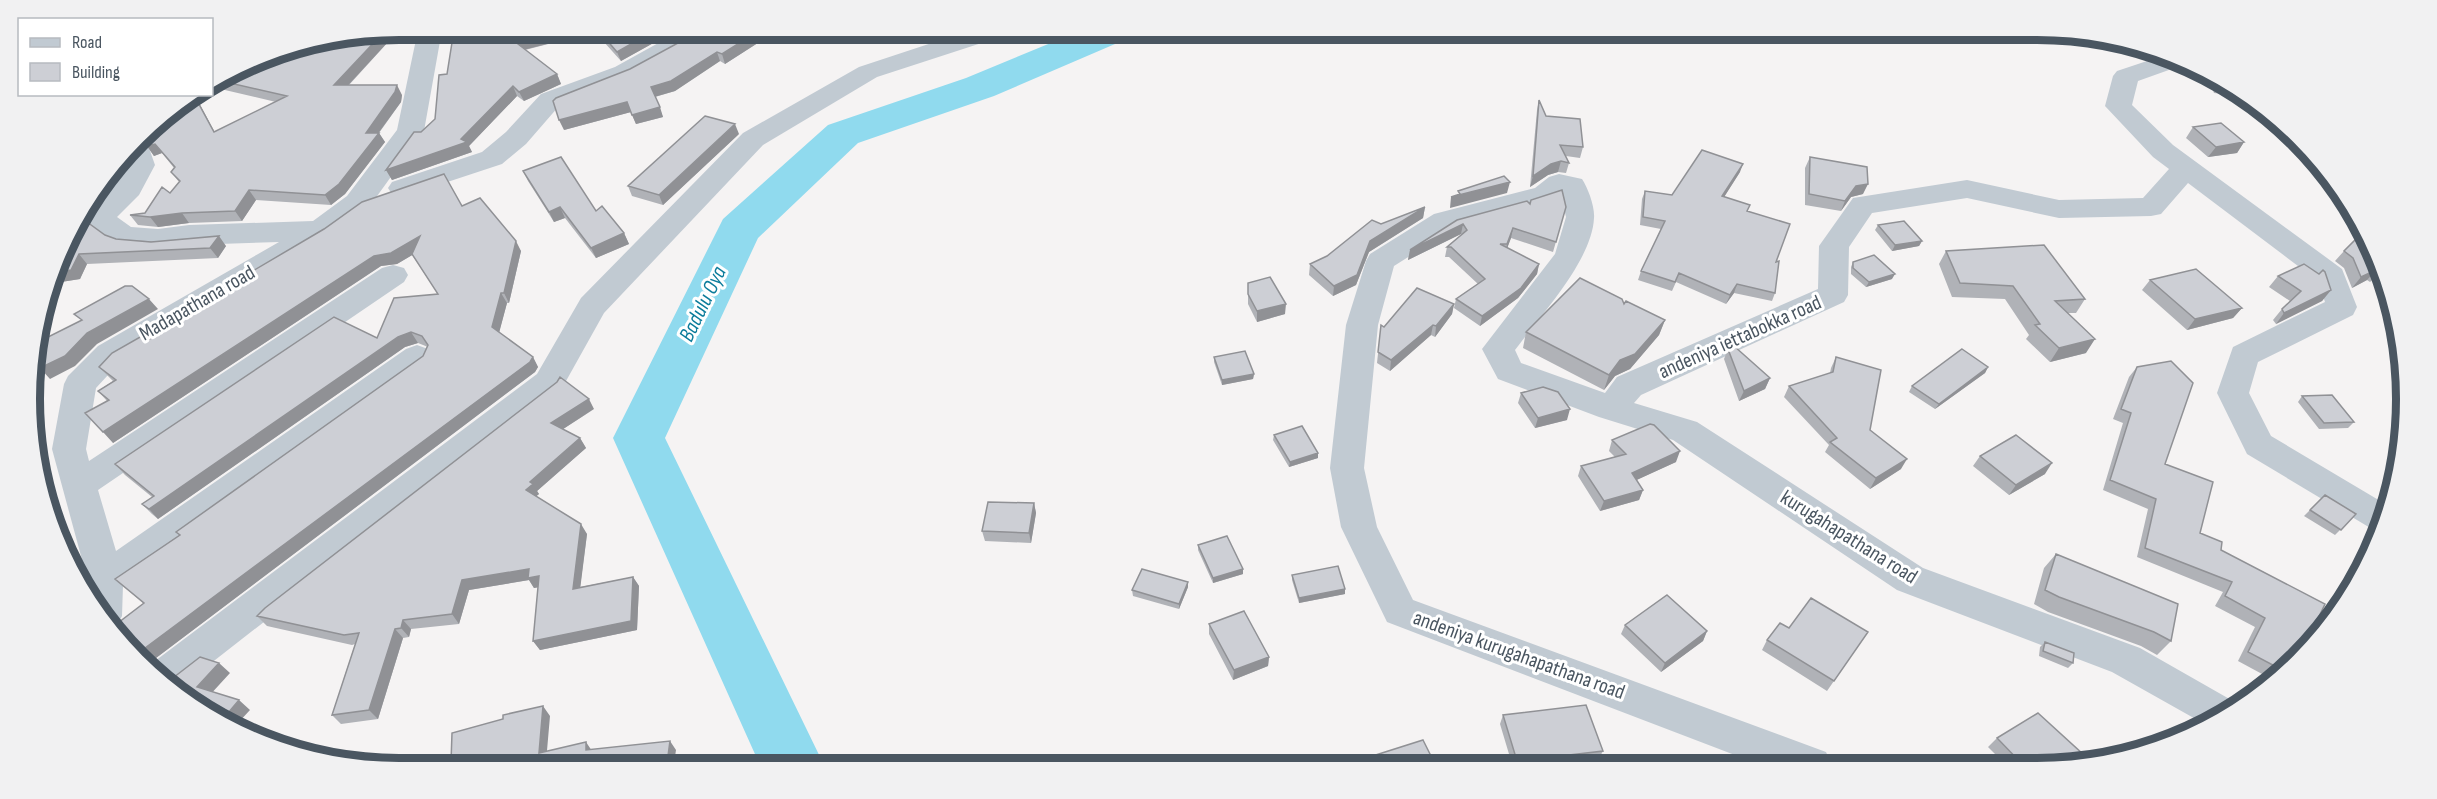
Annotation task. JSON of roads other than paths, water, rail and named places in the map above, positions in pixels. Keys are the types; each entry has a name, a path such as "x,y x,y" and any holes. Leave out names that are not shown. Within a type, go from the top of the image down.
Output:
{"street":[{"name":"Madapathana road","path":"104,603 105,578 69,448 80,384 109,354 321,231 357,202 410,131 428,40"},
{"path":"357,202 492,158 516,138 550,100 624,72 683,40"},
{"path":"168,674 549,382 592,306 753,139 868,72 969,40"},
{"path":"2164,64 2126,76 2118,106 2163,151 2331,276 2342,306 2244,355 2233,393 2259,445 2377,516"},
{"path":"90,218 129,189 141,165 137,155"},
{"name":"andeniya iettabokka road","path":"1611,408 1629,386 1833,296 1834,246 1863,205 1967,189 2059,209 2151,207 2186,168"},
{"name":"kurugahapathana road","path":"1382,261 1444,221 1545,194 1559,183 1572,185 1580,217 1569,256 1498,349 1509,370 1611,408 1685,431 1910,579 2126,660 2217,710"},
{"path":"90,218 124,236 158,239 189,235 321,231"},
{"name":"andeniya kurugahapathana road","path":"1382,261 1362,325 1347,468 1359,527 1400,611 1791,758"},
{"path":"78,486 393,275"},
{"path":"105,578 417,357"}],"waterway":[{"name":"Badulu Oya","path":"789,758 639,438 739,230 843,134 980,87 1091,40"}]}
